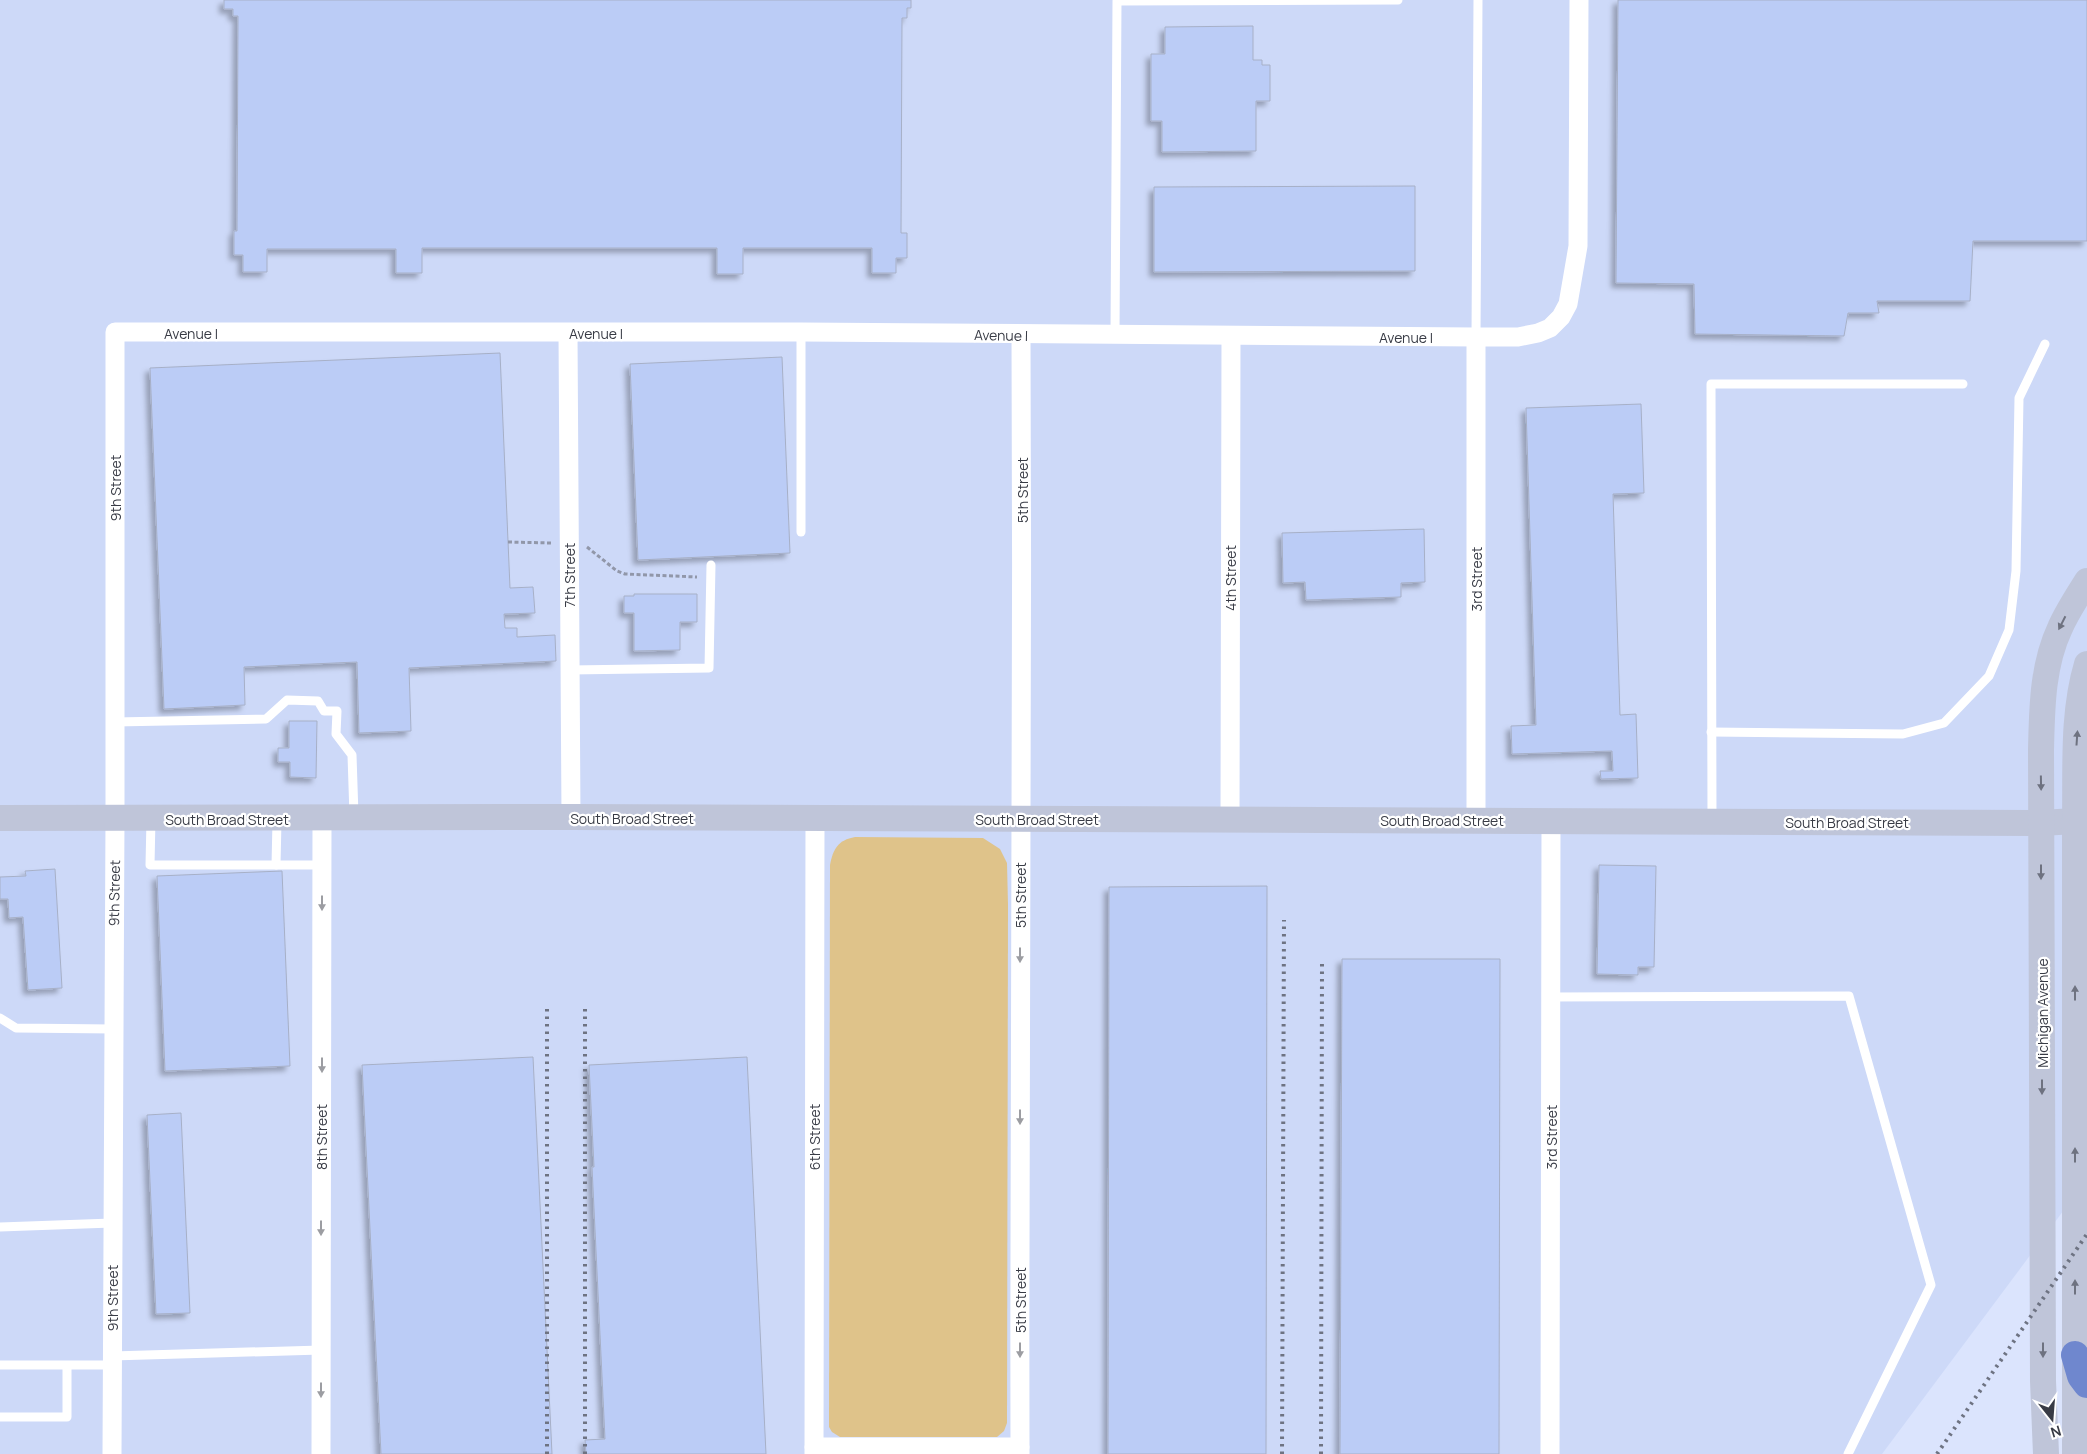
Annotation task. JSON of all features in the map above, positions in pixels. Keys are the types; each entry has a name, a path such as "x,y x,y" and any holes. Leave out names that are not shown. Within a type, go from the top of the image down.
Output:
{"highway":[{"path":"2075,1345 2082,1376 2087,1384"}],"street":[{"name":"Avenue I","path":"115,332 801,332 1231,337 1518,337 1538,333 1550,328 1561,317 1568,304 1578,246 1579,0"},
{"name":"9th Street","path":"112,1454 115,332"},
{"name":"7th Street","path":"568,333 571,817"},
{"name":"5th Street","path":"1020,1451 1020,819 1023,476 1021,336"},
{"name":"4th Street","path":"1230,820 1231,337"},
{"name":"3rd Street","path":"1476,337 1476,820"},
{"name":"Michigan Avenue","path":"2046,1454 2043,1381 2041,823 2043,697 2048,664 2059,630 2087,581"},
{"path":"2075,1454 2074,822 2078,717 2082,679 2087,664"},
{"name":"South Broad Street","path":"0,818 322,819 571,817 2074,822"},
{"name":"8th Street","path":"321,1454 322,819"},
{"name":"6th Street","path":"814,1450 815,819"},
{"name":"3rd Street","path":"1550,1454 1551,821"},
{"path":"814,1450 1020,1451"}],"lane":[{"path":"1115,336 1117,1 1398,0"},
{"path":"1476,337 1478,0"},
{"path":"801,332 801,532"},
{"path":"1710,732 1903,734 1944,723 1989,676 2009,630 2016,571 2019,398 2045,344"},
{"path":"1712,821 1710,732 1711,384 1963,384"},
{"path":"570,670 709,668 711,565"},
{"path":"115,722 266,719 287,700 318,701 324,711 336,711 336,734 352,755 354,818"},
{"path":"151,818 150,865 322,865"},
{"path":"276,819 276,865"},
{"path":"1552,997 1849,996 1930,1285 1848,1454"},
{"path":"0,1018 16,1028 113,1029"},
{"path":"0,1227 112,1223"},
{"path":"0,1365 67,1366 112,1360 321,1350"},
{"path":"0,1417 67,1418 67,1366"}],"path":[{"path":"508,542 586,547 593,550 617,571 625,574 710,578"}],"shaded area":[{"path":"0,0 2087,0 2087,1179 1882,1454 0,1454"},
{"path":"855,837 983,838 1000,849 1007,863 1007,1423 1004,1431 997,1437 840,1437 832,1432 829,1427 830,865 837,846 844,840"}],"building":[{"path":"224,0 911,0 911,8 907,8 907,18 902,18 901,233 907,233 907,258 896,258 896,273 872,273 872,248 743,248 743,274 717,274 717,248 422,248 422,273 396,273 396,249 267,249 267,272 243,272 243,255 234,255 234,231 237,231 238,16 233,16 233,9 224,9"},
{"path":"1618,0 2087,0 2087,241 1973,241 1970,301 1877,301 1879,313 1848,313 1844,336 1695,334 1694,284 1616,283"},
{"path":"1253,26 1253,60 1262,60 1262,65 1270,65 1270,101 1256,101 1256,151 1162,152 1162,121 1151,121 1151,54 1165,54 1165,27"},
{"path":"1415,186 1415,271 1154,272 1154,187"},
{"path":"500,353 510,588 533,587 535,613 504,614 505,628 517,628 517,637 555,635 556,661 409,668 411,731 359,733 357,662 244,667 245,705 164,709 150,368"},
{"path":"782,357 790,553 638,560 630,364"},
{"path":"1641,404 1644,493 1613,494 1620,715 1636,714 1638,778 1601,779 1600,771 1613,771 1612,751 1512,754 1511,726 1536,725 1526,408"},
{"path":"1424,529 1425,582 1401,583 1401,597 1306,600 1305,582 1283,583 1282,533"},
{"path":"634,594 697,594 697,622 680,622 680,650 634,651 634,613 624,613 624,596 634,596"},
{"path":"289,721 317,721 316,778 290,777 290,762 278,762 278,748 289,748"},
{"path":"1599,865 1656,866 1654,967 1638,967 1638,975 1597,974"},
{"path":"55,869 62,988 28,990 23,917 9,918 8,899 0,899 0,877 26,876 25,871"},
{"path":"282,871 290,1066 165,1071 157,876"},
{"path":"1267,886 1266,1454 1108,1454 1109,887"},
{"path":"1342,959 1500,959 1499,1454 1340,1454"},
{"path":"533,1057 552,1454 381,1454 362,1065"},
{"path":"747,1057 766,1454 586,1454 585,1440 605,1439 589,1065"},
{"path":"181,1113 190,1313 156,1314 147,1115"}],"railway":[{"path":"1282,1454 1284,920"},
{"path":"1321,1454 1322,962"},
{"path":"585,1006 585,1454"},
{"path":"547,1009 547,1454"},
{"path":"1937,1454 2087,1234"}]}
